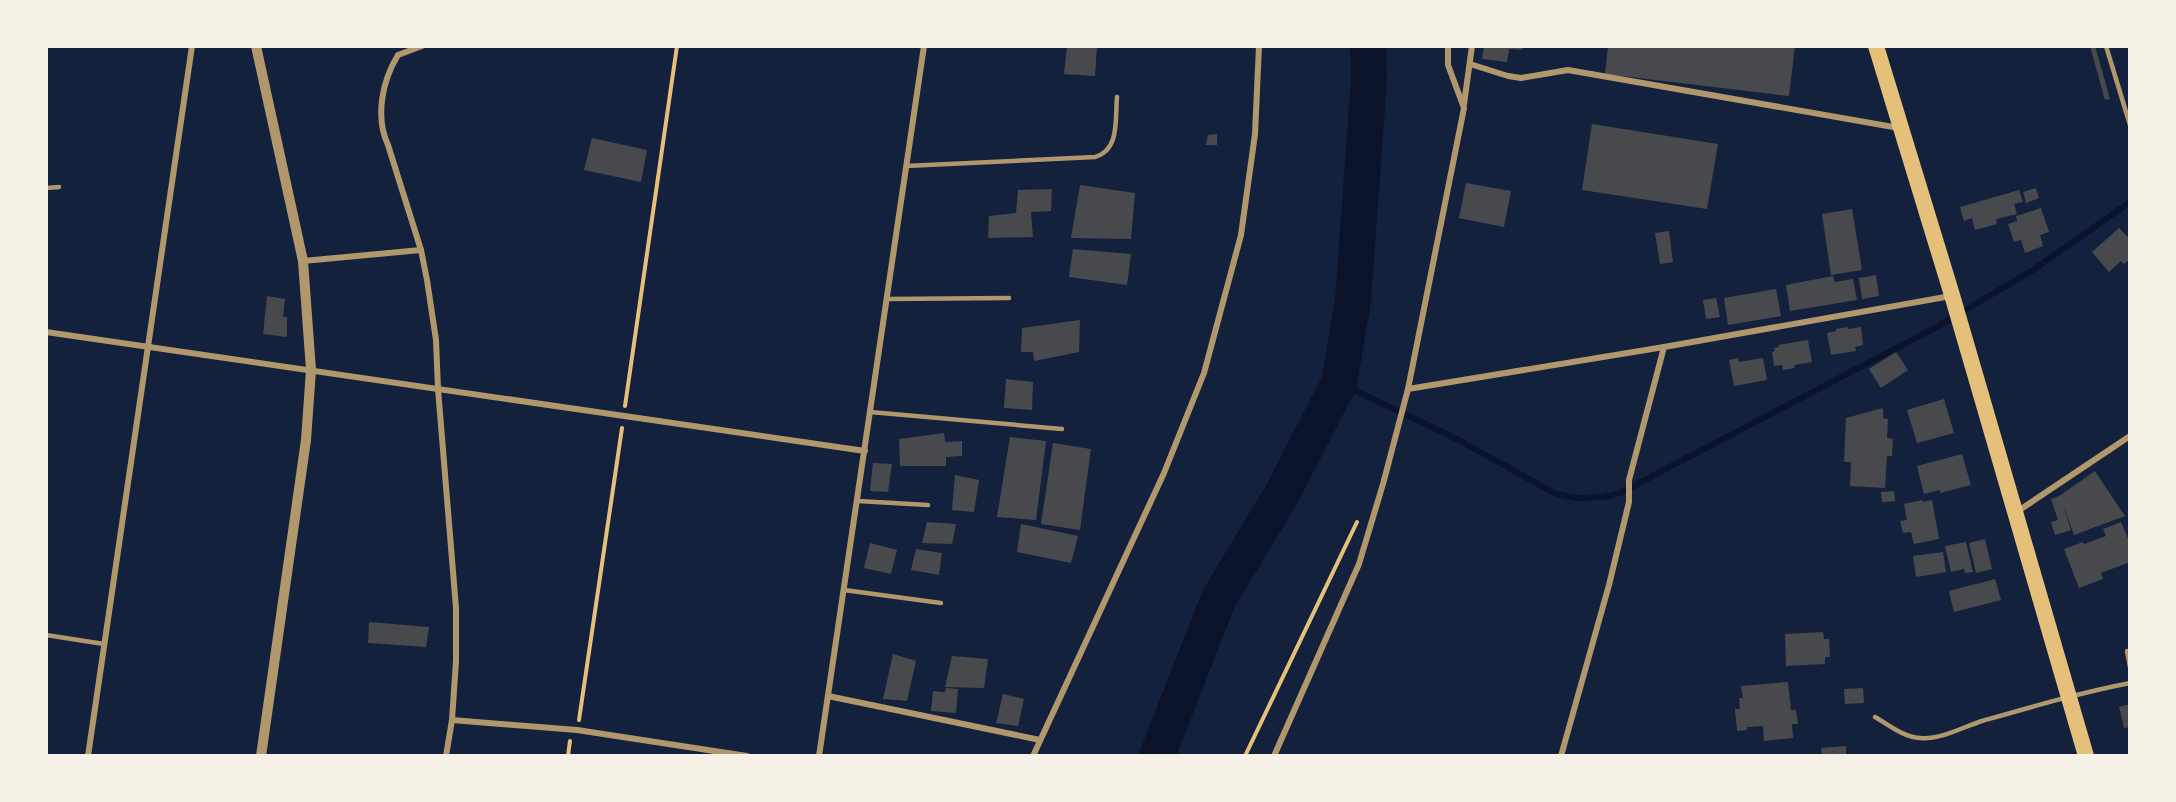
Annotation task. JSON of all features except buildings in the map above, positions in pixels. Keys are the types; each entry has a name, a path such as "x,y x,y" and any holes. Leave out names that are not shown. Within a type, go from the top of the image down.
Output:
{"highway":[{"path":"1876,46 1952,296 2086,756"}],"street":[{"path":"88,756 192,46"},
{"path":"256,46 303,261 311,370 306,440 261,756"},
{"path":"422,46 398,54 392,64 382,99 381,119 382,132 421,250 435,340 456,608 456,661 452,720 446,756"},
{"path":"1033,756 1164,473 1204,373 1241,235 1255,134 1259,46"},
{"path":"1448,46 1449,65 1464,108"},
{"path":"1274,756 1359,564 1408,390 1464,108 1472,46"},
{"path":"819,756 925,47"},
{"path":"1470,64 1521,78 1568,70 1901,128"},
{"path":"303,261 421,250"},
{"path":"1408,390 1952,296"},
{"path":"46,332 865,451"},
{"path":"1562,756 1577,693 1609,585 1629,502 1629,480 1664,347"},
{"path":"2016,513 2130,436"},
{"path":"828,696 1040,740"},
{"path":"452,720 577,730 747,756"}],"lane":[{"path":"2106,46 2130,125"},
{"path":"906,166 1095,158 1104,155 1113,145 1117,97"},
{"path":"46,188 59,187"},
{"path":"887,299 1009,298"},
{"path":"870,412 1062,429"},
{"path":"858,501 928,505"},
{"path":"844,590 941,603"},
{"path":"46,635 104,644"},
{"path":"2127,651 2130,667"},
{"path":"1875,717 1904,735 1921,738 1938,736 2069,695 2130,683"}],"path":[{"path":"577,730 677,46"},
{"path":"1245,756 1359,517"}],"waterway":[{"path":"1157,756 1219,598 1283,492 1339,383 1353,300 1369,80 1368,46"},
{"path":"1339,383 1457,439 1556,494 1576,498 1603,497 1620,493 1933,329 2033,270 2130,202"}]}
